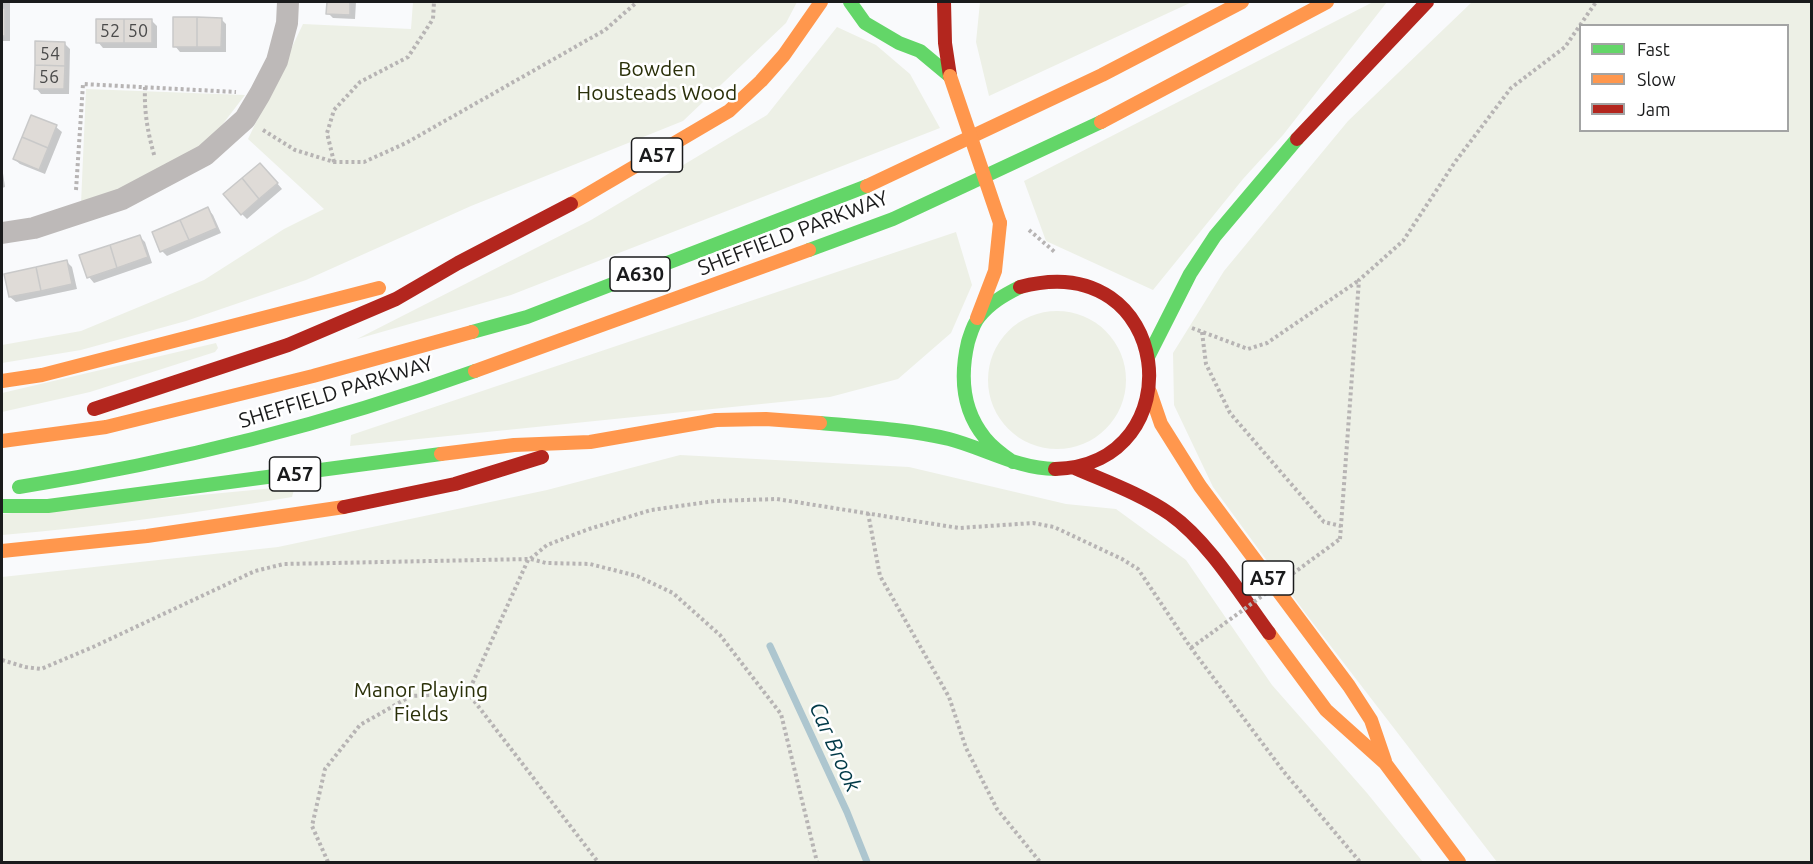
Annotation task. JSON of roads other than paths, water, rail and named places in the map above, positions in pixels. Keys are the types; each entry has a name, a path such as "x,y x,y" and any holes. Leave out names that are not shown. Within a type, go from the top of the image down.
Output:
{"highway":[{"name":"A57","path":"83,411 106,406 288,345 396,299 458,263 593,193 729,111 761,81 784,55 821,2"},
{"path":"850,2 864,23 900,44 920,51 950,76"},
{"name":"A57","path":"944,2 945,43 950,76 1000,223 1012,250"},
{"name":"SHEFFIELD PARKWAY","path":"2,441 118,424 313,376 527,317 860,189 1102,75 1242,2"},
{"name":"SHEFFIELD PARKWAY","path":"2,490 101,474 223,448 311,425 397,399 642,312 893,219 1116,115 1328,2"},
{"path":"1149,355 1203,252 1300,135 1427,2"},
{"name":"A57","path":"1000,223 995,271 962,360 962,388 970,415 985,438 996,452 1013,462"},
{"path":"2,381 42,375 302,309 458,263"},
{"name":"A57","path":"1029,272 1046,282"},
{"name":"A57","path":"2,506 48,506 508,446 590,442 700,422 775,418 886,428 950,440 1013,462 1057,471 1093,463 1110,454 1136,427 1145,411 1150,392 1152,374 1149,355 1143,336 1134,320 1105,293 1087,285 1068,281 1032,284 1015,290 986,308 976,320"},
{"name":"A57","path":"1150,392 1161,424 1200,486 1349,686 1371,720 1385,763"},
{"path":"2,429 25,424"},
{"path":"2,551 147,536 330,510 455,484 590,442"},
{"name":"A57","path":"1075,468 1143,498 1170,514 1193,533 1326,710 1385,763 1459,862"}],"street":[{"path":"2,233 34,228 122,199 205,155 244,118 260,93 277,61 287,23 288,2"}],"waterway":[{"name":"Car Brook","path":"770,646 847,812 867,862"}],"park label":[{"name":"Bowden Housteads Wood","path":"657,81"},
{"name":"Manor Playing Fields","path":"421,702"}]}
